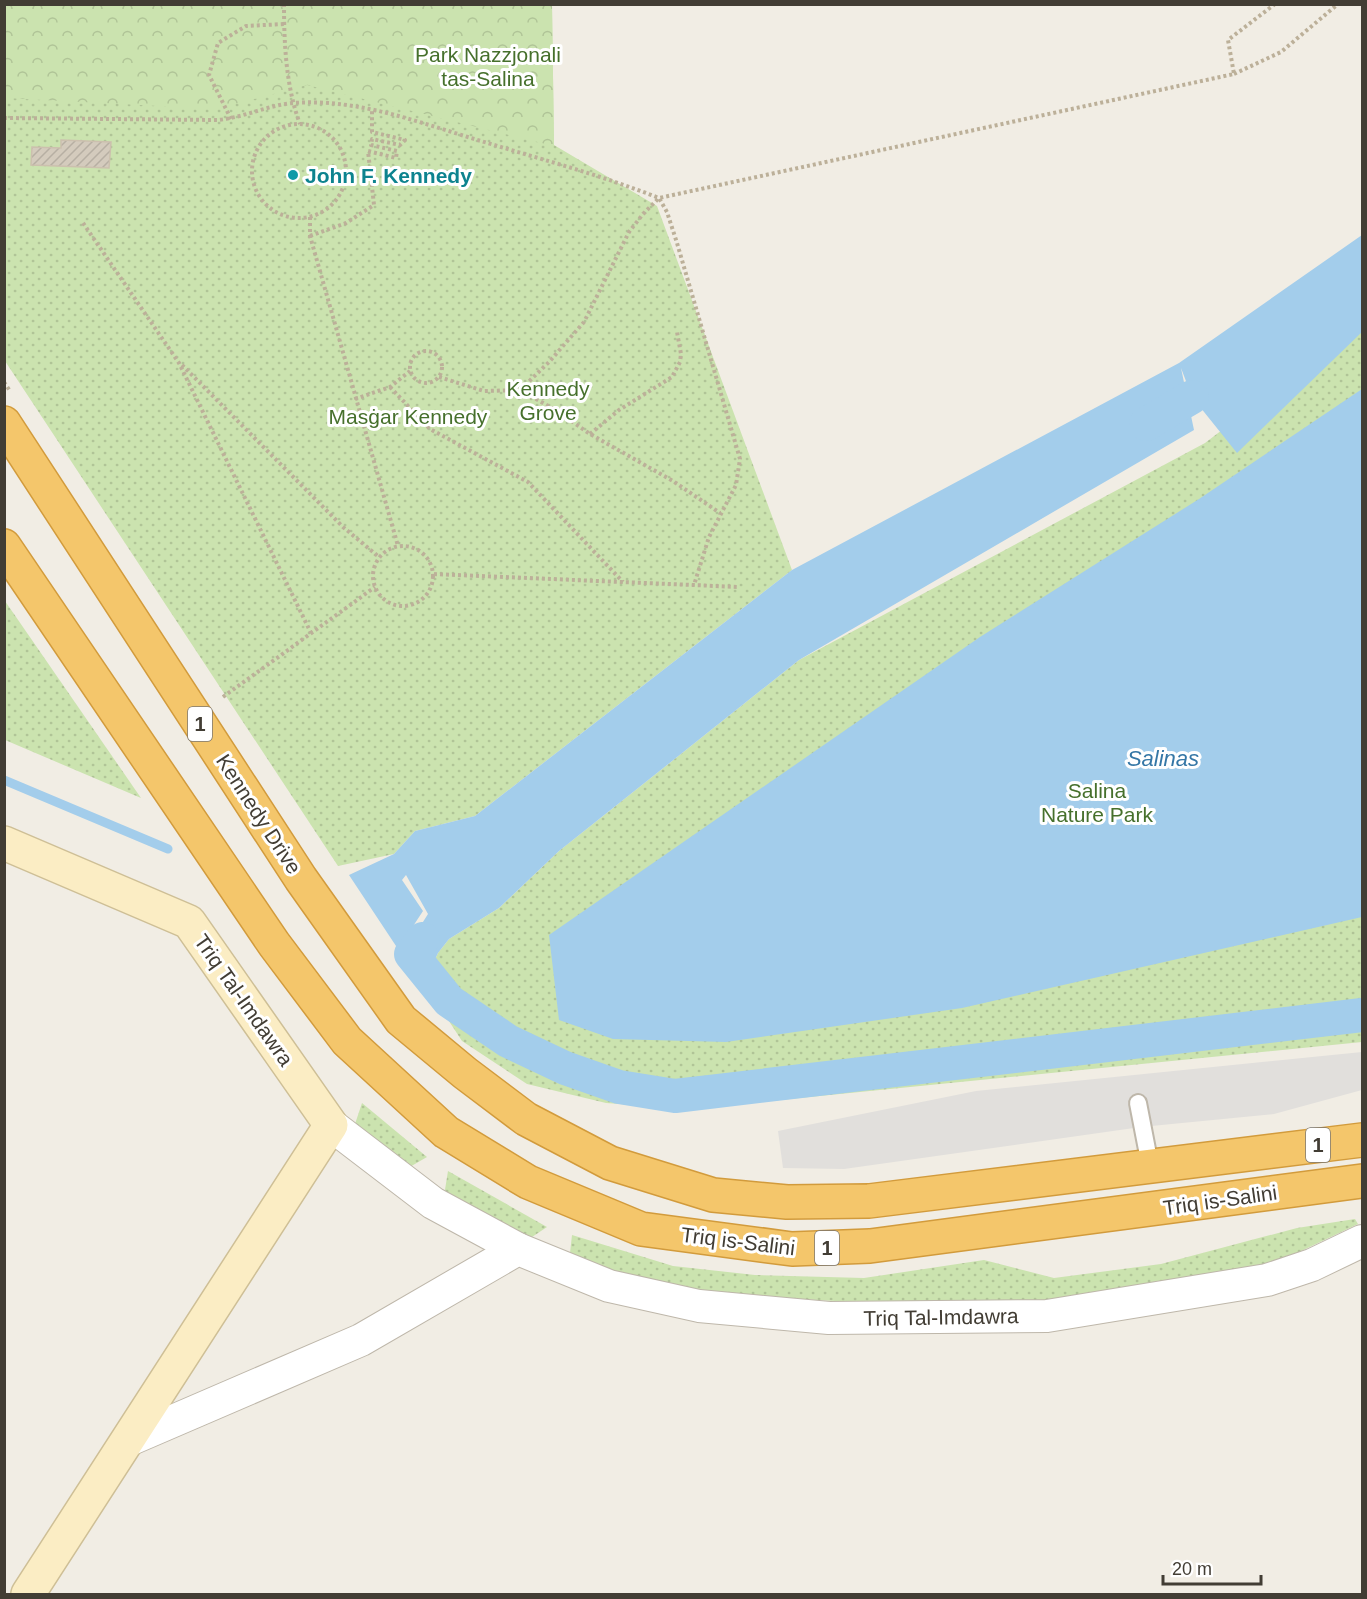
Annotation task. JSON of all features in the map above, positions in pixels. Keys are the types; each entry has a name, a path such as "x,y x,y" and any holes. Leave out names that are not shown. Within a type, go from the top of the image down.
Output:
{"highway":[{"name":"Kennedy Drive","path":"4,423 301,879 401,1020"},
{"name":"Triq is-Salini","path":"4,546 274,944 347,1041 446,1132 528,1182 641,1229 792,1249 870,1246 1362,1181"},
{"name":"Triq is-Salini","path":"401,1020 465,1073 526,1119 610,1163 713,1195 787,1202 869,1201 1362,1140"}],"street":[{"name":"Triq Tal-Imdawra","path":"4,843 189,922 331,1125 433,1203 518,1249 609,1286 699,1306 829,1318 1047,1316 1267,1280 1312,1265 1362,1241"},
{"path":"28,1594 331,1125"},
{"path":"129,1440 361,1340 518,1249"}],"lane":[{"path":"1138,1103 1150,1165"}],"path":[{"path":"284,4 292,103 300,124"},
{"path":"1234,74 1228,40 1275,4"},
{"path":"4,118 231,119 292,103 345,105 372,109 548,161 659,198 1234,74 1281,52 1338,4"},
{"path":"231,119 209,75 218,43 246,26 284,24"},
{"path":"310,236 346,223 374,205 368,150 396,158 397,152 371,145 372,139 400,145 405,140 372,132 372,109"},
{"path":"300,124 315,127 328,134 338,145 344,159 346,174 343,188 335,201 324,211 310,217 294,218 279,214 266,204 256,191 252,176 253,159 260,145 271,133 286,126 300,124"},
{"path":"520,390 549,362 584,322 629,232 659,198"},
{"path":"659,198 667,212 680,253 740,459 736,485 703,551 694,585"},
{"path":"310,217 310,236 398,546"},
{"path":"83,223 179,363 311,633"},
{"path":"590,434 619,411 672,377 678,369 681,354 676,332"},
{"path":"424,351 439,356 443,366 439,377 431,382 420,382 412,376 411,360 424,351"},
{"path":"179,363 343,527 379,557"},
{"path":"355,399 390,387 410,371"},
{"path":"439,377 484,391 520,390 557,411 590,434 673,481 720,513"},
{"path":"4,382 11,391"},
{"path":"390,387 430,429 528,482 623,582"},
{"path":"398,546 418,549 426,555 434,574 432,586 425,597 416,604 404,606 391,604 375,587 374,566 379,557 398,546"},
{"path":"434,574 739,587"},
{"path":"220,700 375,587"}],"green space":[{"name":"Masġar Kennedy","path":"4,5 552,5 554,145 657,206 792,570 475,816 415,831 394,854 338,866 5,361"},
{"name":"Park Nazzjonali tas-Salina","path":"4,5 552,5 554,146 307,85 217,109 5,98"},
{"name":"Salinas","path":"1362,323 1362,1042 688,1109 606,1103 527,1084 462,1041 424,983 438,953 449,939 499,908 559,851 799,660 1205,443"},
{"path":"5,601 141,798 5,740"},
{"path":"362,1103 427,1157 408,1168 354,1127"},
{"path":"448,1171 547,1227 523,1243 444,1196"},
{"path":"1355,1219 1358,1224 1280,1261 1180,1284 1068,1302 854,1302 672,1292 569,1262 572,1235 673,1266 755,1275 864,1278 984,1260 1054,1278 1161,1264 1297,1228"}],"shaded area":[{"path":"1362,1052 1362,1090 1274,1114 1141,1127 844,1169 783,1168 778,1131 976,1091"}],"water":[{"path":"1362,235 1362,332 1237,453 1192,397 1181,368 1194,430 799,660 559,851 499,908 449,939 438,953 424,983 404,952 428,914 406,875 402,880 423,911 398,949 349,875 394,854 415,831 475,816 792,570 1179,363"},
{"name":"Salinas","path":"1362,389 1362,917 962,1008 726,1042 613,1039 559,1020 549,935 980,637 1199,499"}],"building":[{"path":"61,140 111,142 109,168 31,165 32,147 61,148"}],"waterway":[{"path":"1146,424 1192,397"},
{"path":"4,780 168,849"},
{"path":"423,939 411,954 449,1001 508,1041 565,1068 619,1087 675,1096 1362,1015"}],"place":[{"name":"John F. Kennedy","path":"293,175"}],"park label":[{"name":"Kennedy Grove","path":"548,400"},
{"name":"Salina Nature Park","path":"1097,802"}]}
